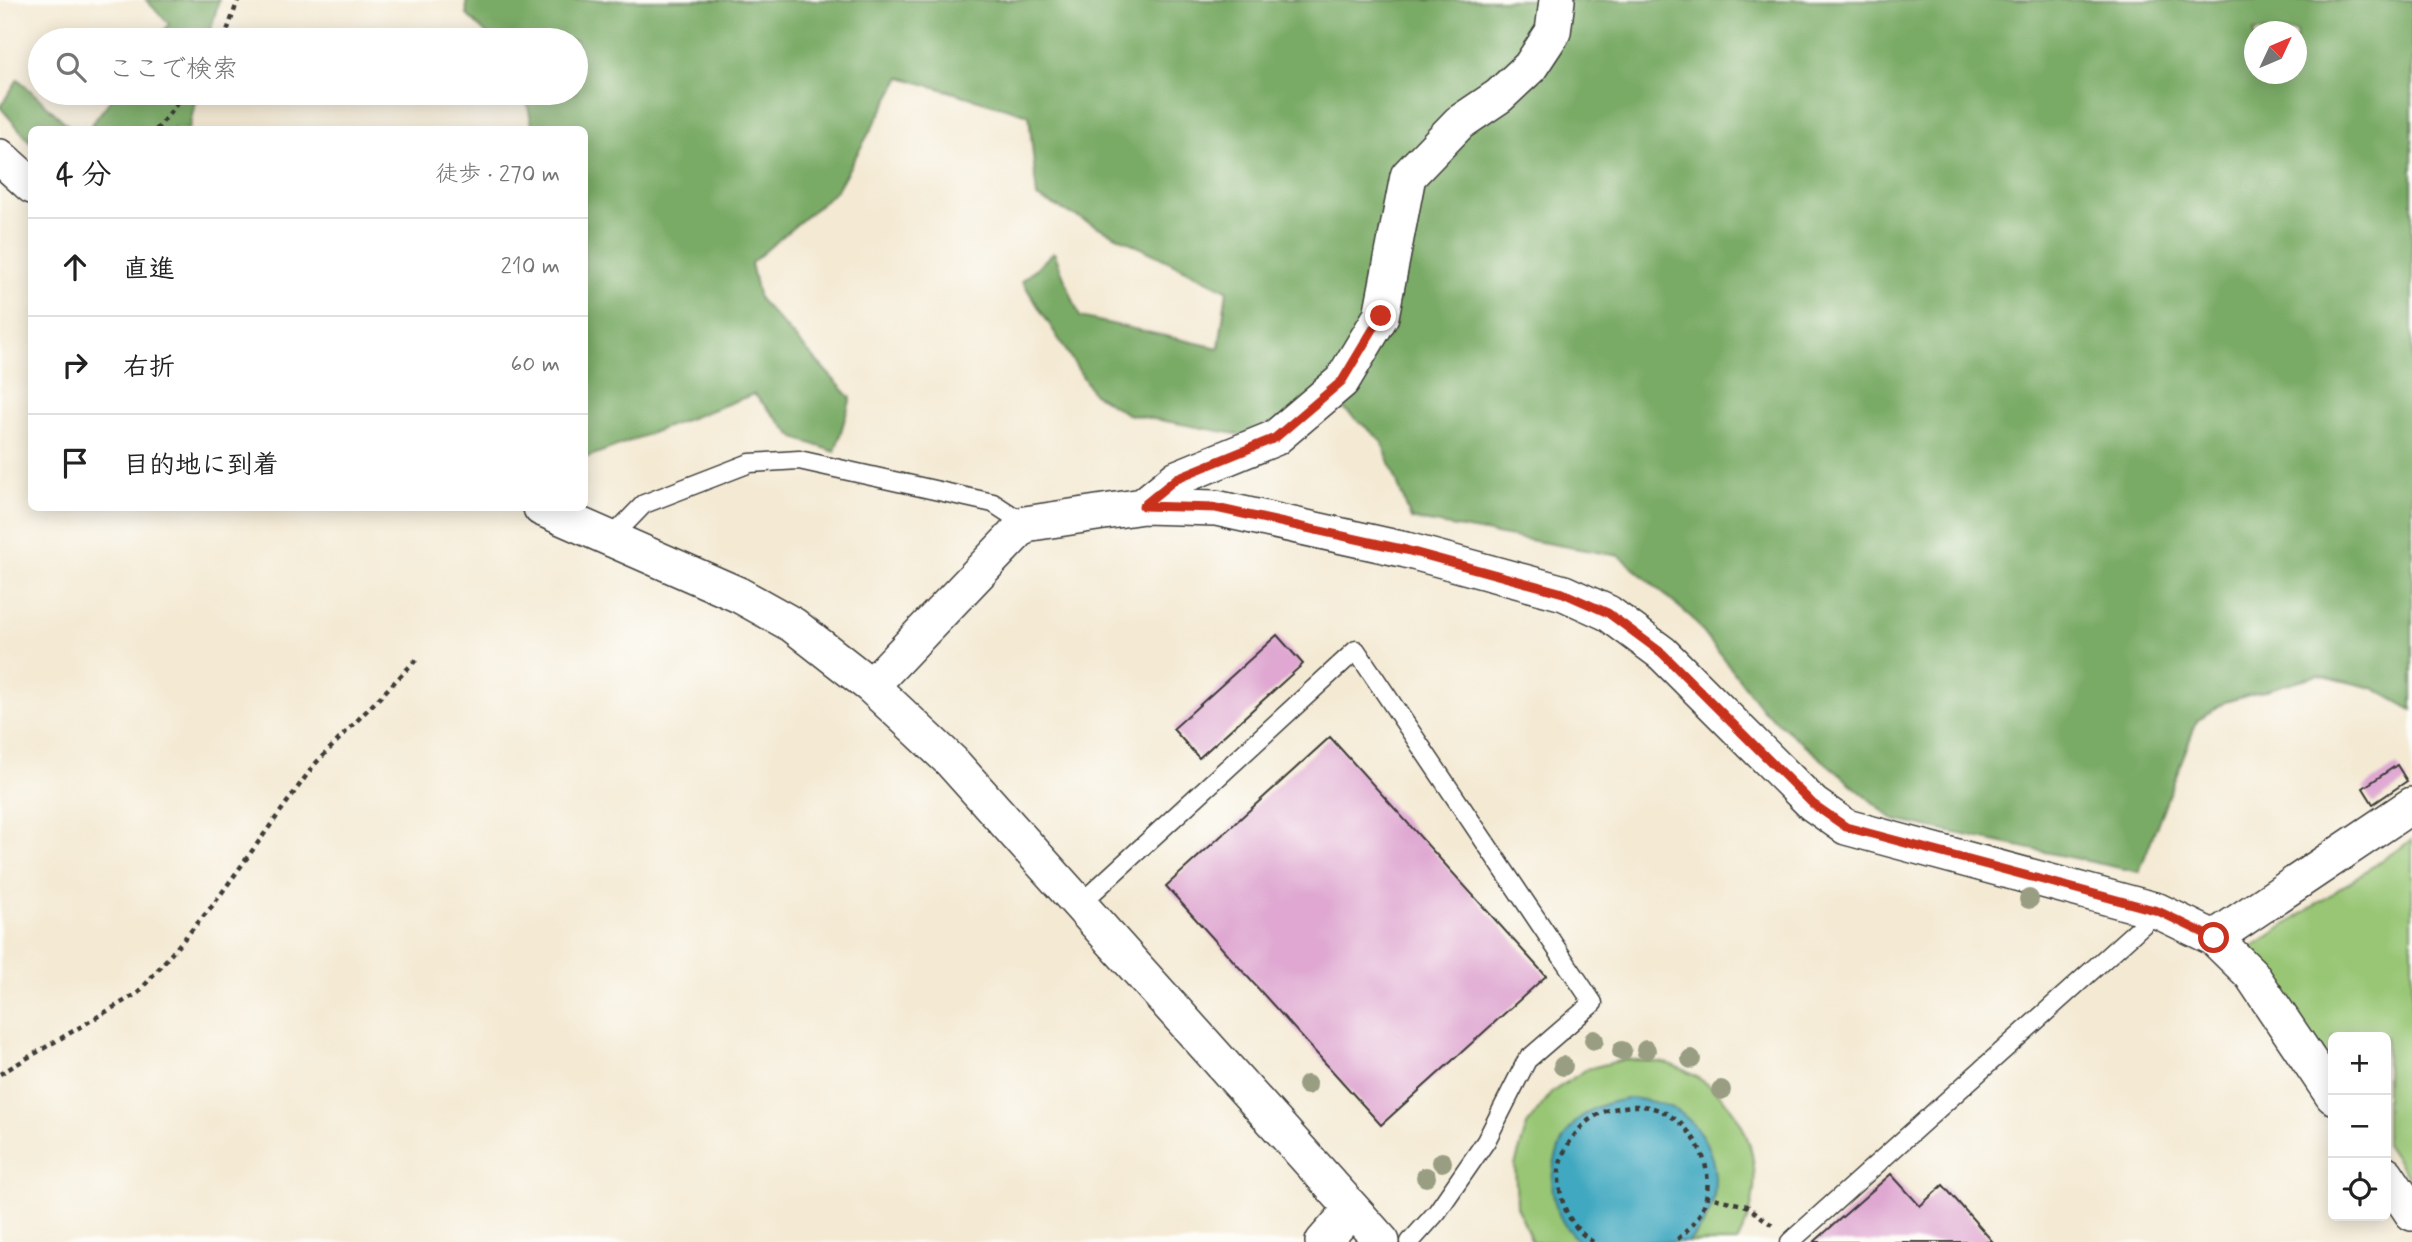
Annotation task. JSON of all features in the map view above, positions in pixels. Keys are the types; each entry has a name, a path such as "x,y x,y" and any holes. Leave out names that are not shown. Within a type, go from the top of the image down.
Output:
{"street":[{"path":"1143,506 1177,478 1275,438 1342,381 1381,316 1408,176 1458,123 1499,96 1530,66 1553,32 1556,0"},
{"path":"0,157 28,182"},
{"path":"872,686 1025,524 1143,506 1216,508 1406,550 1563,593 1608,613 1662,653 1813,804 1846,827 2158,911 2214,938 2251,974 2332,1095"},
{"path":"548,511 739,595 793,625 872,686 951,761 1382,1242"},
{"path":"2214,938 2412,805"},
{"path":"2391,1182 2412,1213"},
{"path":"1323,1242 1352,1209"}],"lane":[{"path":"612,537 644,504 750,463 799,460 993,503 1025,524"},
{"path":"1079,905 1356,650 1593,1003 1527,1060 1486,1141 1437,1212 1410,1242"},
{"path":"1790,1242 2158,911"}],"path":[{"path":"228,28 238,0"},
{"path":"159,126 176,105"},
{"path":"0,1074 138,993 213,905 314,765 417,659"},
{"path":"1593,1242 1584,1236 1569,1218 1559,1194 1559,1168 1567,1144 1583,1124 1605,1111 1631,1105 1656,1109 1679,1121 1696,1141 1705,1163 1707,1186 1702,1209 1690,1229 1674,1242"},
{"path":"1705,1196 1747,1206"}],"green space":[{"path":"146,0 219,0 211,28 166,28 169,24"},
{"path":"466,0 2412,0 2412,710 2373,688 2318,675 2225,702 2197,721 2139,872 1894,820 1763,710 1692,618 1619,556 1411,519 1381,440 1332,399 1241,435 1127,414 1093,393 1022,281 1054,252 1080,317 1219,348 1227,290 1037,197 1029,115 901,77 836,191 751,263 759,299 851,398 835,452 795,438 754,394 588,457 588,126 532,126 528,105 588,105 588,28 481,28 467,15"},
{"path":"18,79 28,88 28,105 46,105 69,126 28,126 28,140 0,107"},
{"path":"107,105 194,105 190,126 90,126"},
{"path":"2412,840 2412,1182 2391,1151 2391,1032 2328,1032 2328,1062 2250,949"},
{"path":"1626,1059 1669,1064 1696,1076 1718,1093 1735,1114 1747,1137 1753,1162 1754,1189 1749,1216 1737,1242 1532,1242 1517,1206 1515,1165 1527,1125 1552,1092 1587,1069"}],"water":[{"path":"1631,1098 1658,1103 1676,1110 1696,1127 1706,1142 1715,1177 1714,1195 1701,1228 1688,1242 1580,1242 1567,1229 1559,1214 1552,1180 1560,1146 1569,1130 1592,1110 1604,1104"}],"building":[{"path":"1277,635 1303,664 1199,758 1173,729"},
{"path":"1330,737 1546,976 1381,1125 1166,886"},
{"path":"2397,765 2407,781 2373,804 2363,788"},
{"path":"1891,1174 1920,1206 1943,1185 1993,1242 1814,1242"}],"route":[{"path":"1381,316 1342,381 1275,438 1177,478 1143,506 1216,508 1406,550 1563,593 1608,613 1662,653 1813,804 1846,827 2158,911 2214,938"}]}
